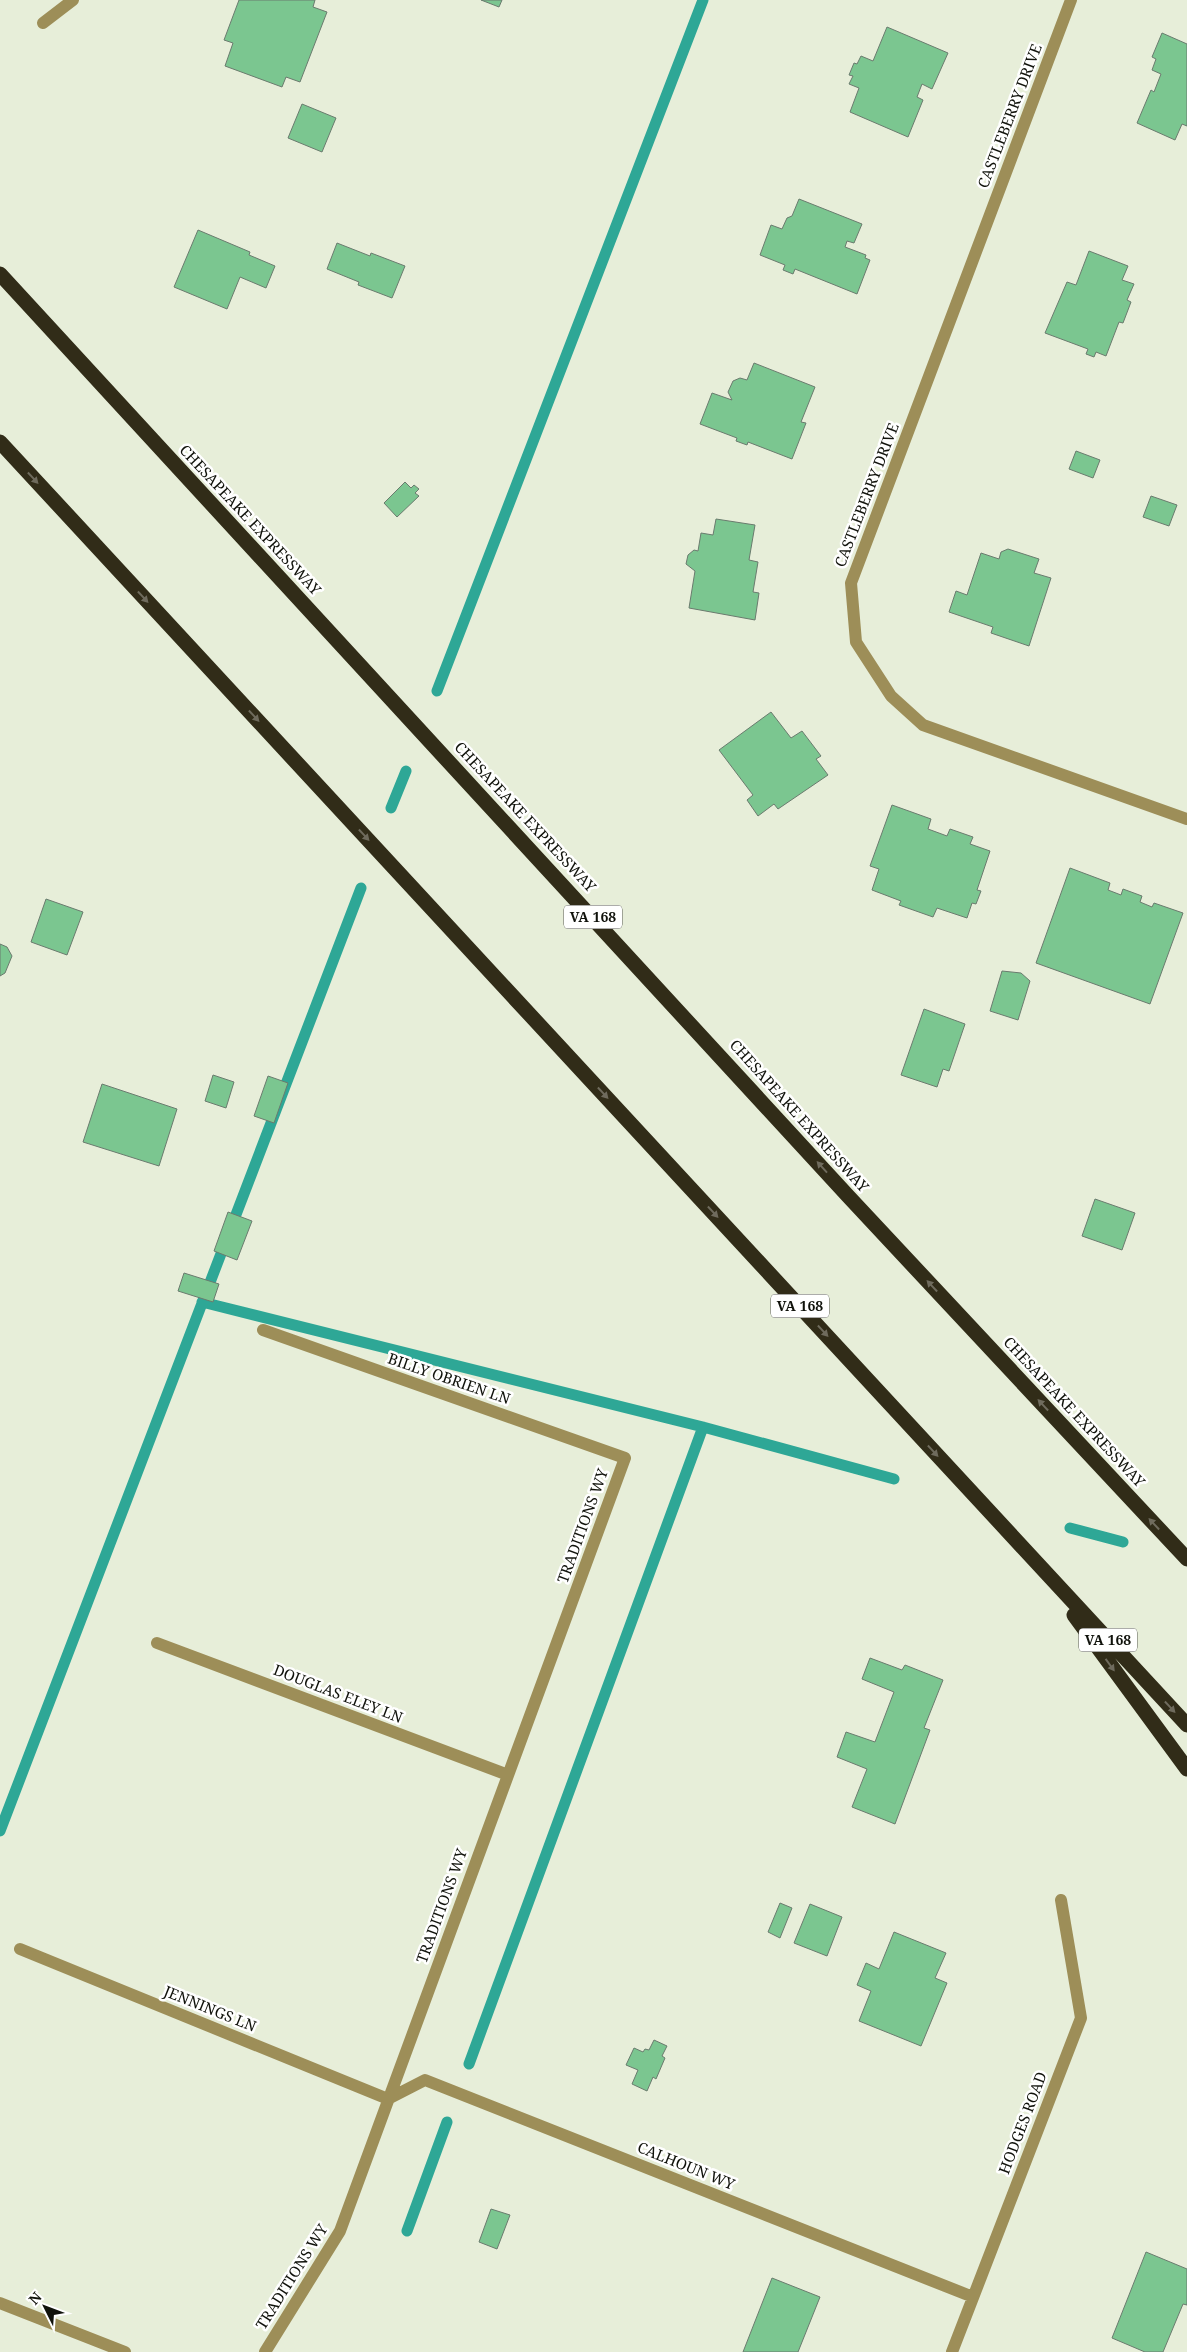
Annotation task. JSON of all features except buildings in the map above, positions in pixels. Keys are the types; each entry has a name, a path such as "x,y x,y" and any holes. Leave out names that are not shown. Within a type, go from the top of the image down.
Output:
{"highway":[{"name":"CHESAPEAKE EXPRESSWAY","path":"0,274 848,1196 1187,1560"},
{"name":"VA 168","path":"0,442 1187,1725"},
{"path":"1030,1555 1187,1769"}],"street":[{"path":"44,23 73,0"},
{"name":"CASTLEBERRY DRIVE","path":"1071,0 851,582 856,642 891,696 924,725 1187,819"},
{"name":"BILLY OBRIEN LN","path":"262,1330 625,1458"},
{"name":"TRADITIONS WY","path":"265,2352 340,2231 625,1458"},
{"name":"DOUGLAS ELEY LN","path":"157,1643 508,1775"},
{"name":"HODGES ROAD","path":"952,2352 1081,2018 1061,1900"},
{"name":"JENNINGS LN","path":"20,1949 388,2099"},
{"name":"CALHOUN WY","path":"388,2099 425,2080 973,2297"},
{"path":"0,2303 125,2352"}],"waterway":[{"path":"437,691 703,0"},
{"path":"391,808 406,771"},
{"path":"0,1831 361,888"},
{"path":"202,1302 703,1427 894,1479"},
{"path":"469,2064 703,1427"},
{"path":"1070,1528 1123,1542"},
{"path":"407,2231 447,2122"}]}
